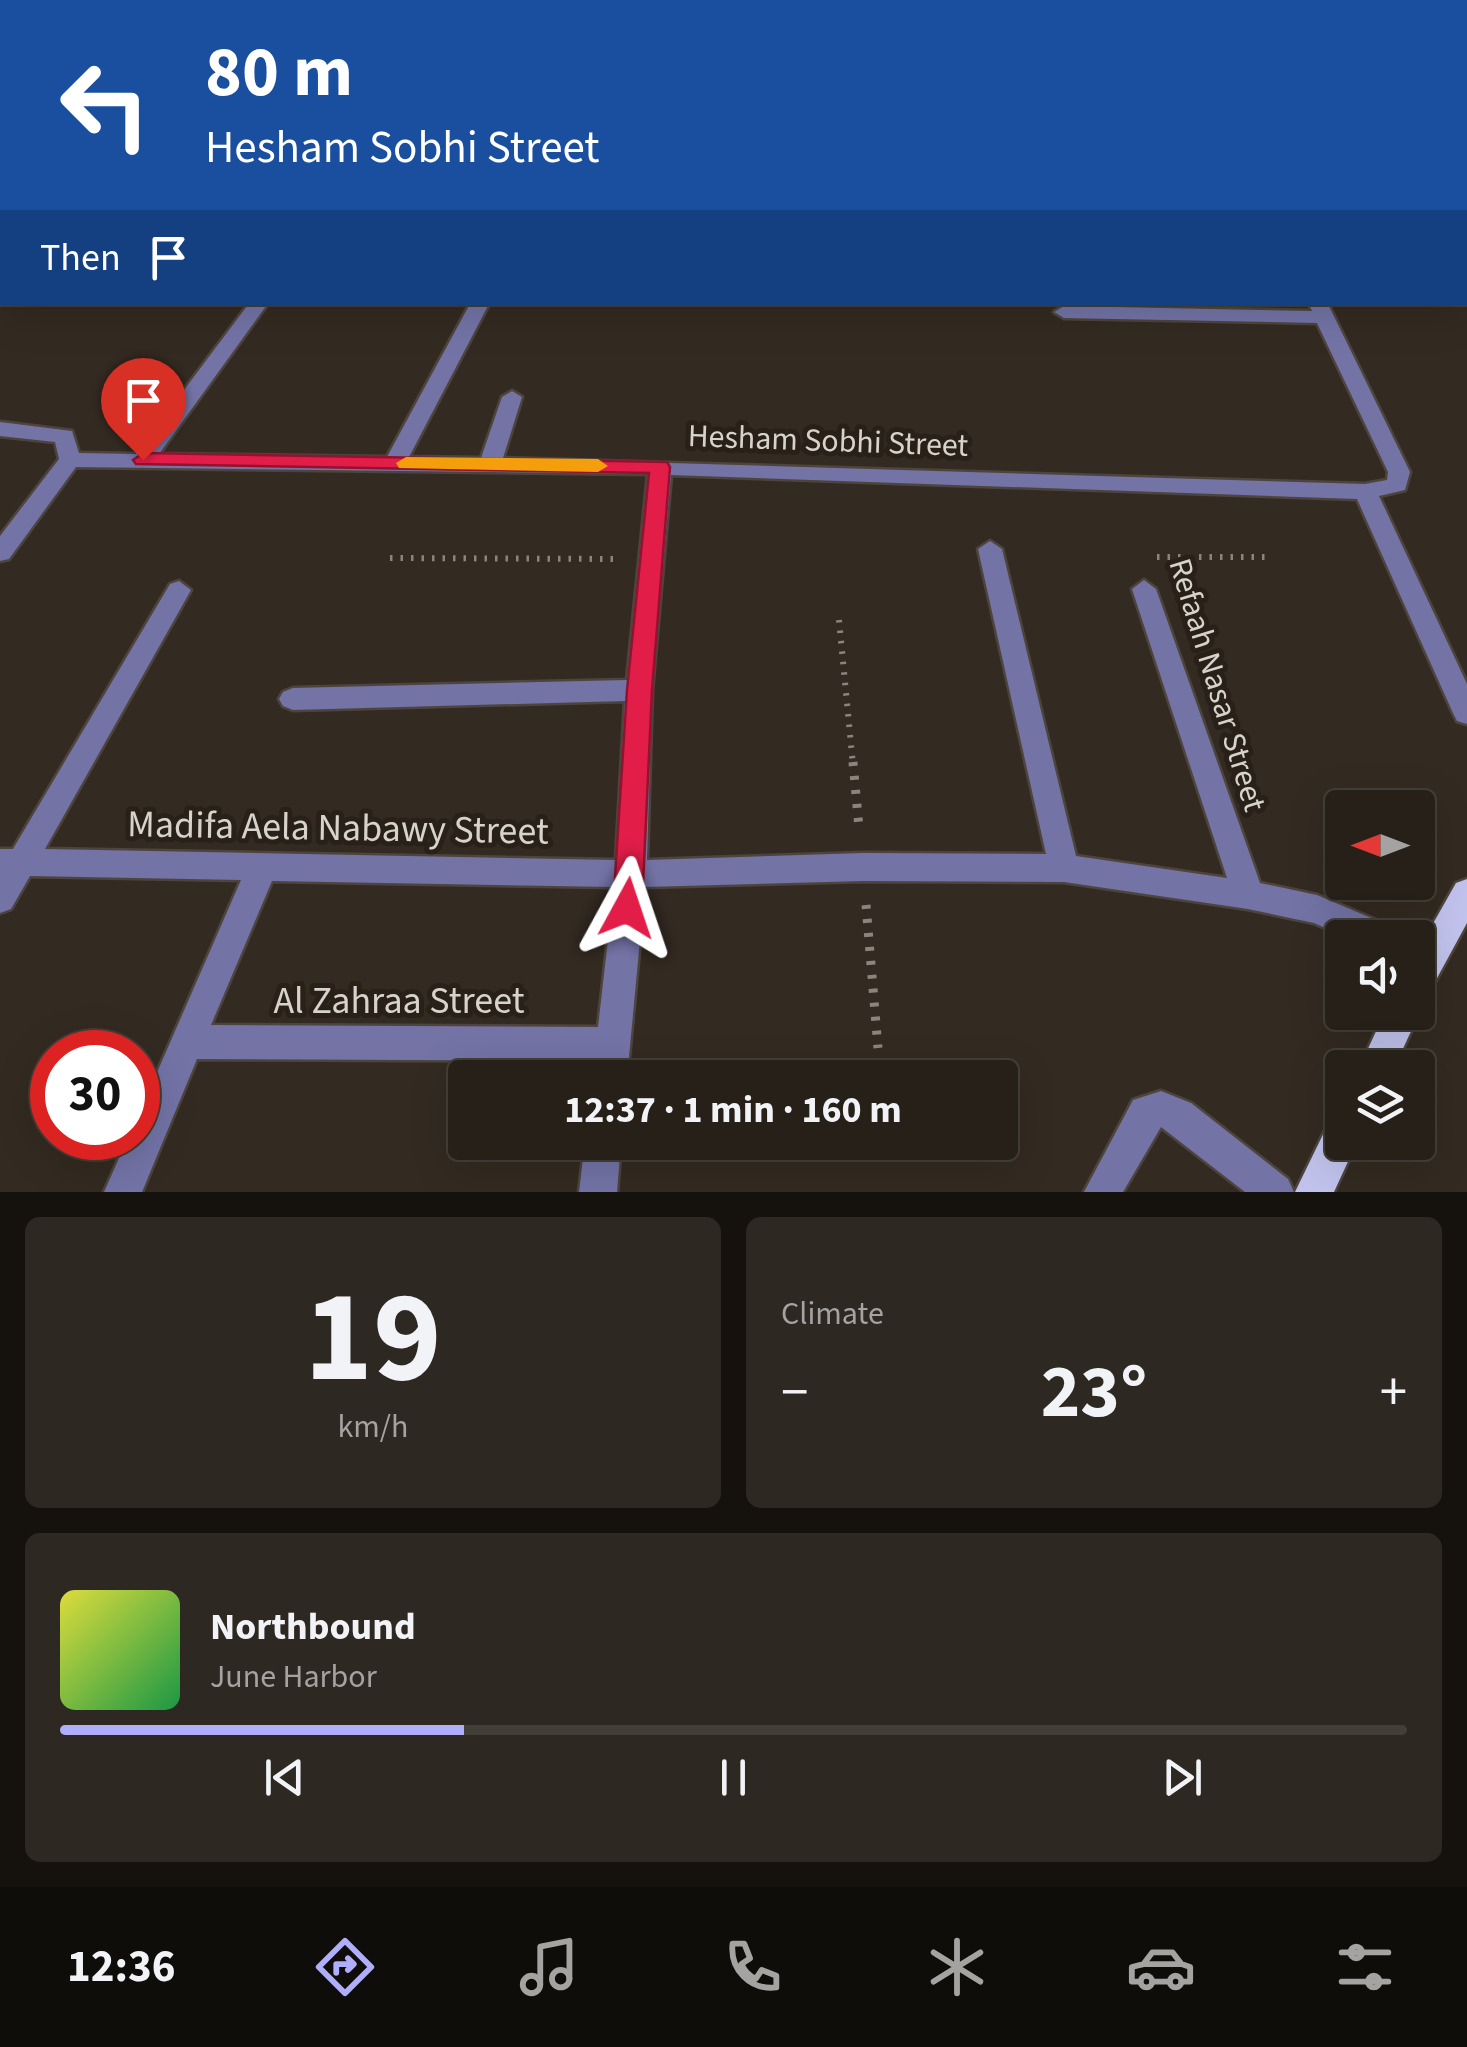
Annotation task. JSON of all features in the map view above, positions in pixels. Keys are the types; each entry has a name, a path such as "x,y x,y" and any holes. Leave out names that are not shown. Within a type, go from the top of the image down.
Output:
{"main road":[{"path":"1435,942 1467,894"},
{"path":"1314,1192 1330,1160"}],"street":[{"path":"143,460 258,305"},
{"path":"395,463 480,305"},
{"path":"1064,312 1321,310"},
{"name":"Hesham Sobhi Street","path":"70,460 660,467 1365,492 1388,489 1400,480 1321,310"},
{"path":"490,464 512,396"},
{"path":"0,429 31,429 64,436 70,460 0,552"},
{"path":"610,1060 631,874 640,690 660,467"},
{"path":"1365,492 1467,713"},
{"path":"990,549 1064,868"},
{"name":"Refaah Nasar Street","path":"1144,589 1248,895"},
{"path":"0,898 11,863 179,590"},
{"path":"293,698 640,690"},
{"name":"Madifa Aela Nabawy Street","path":"11,863 631,874 1064,868 1248,895 1317,909 1342,920"},
{"path":"123,1192 262,867"},
{"name":"Al Zahraa Street","path":"186,1042 588,1060"},
{"path":"1103,1192 1146,1113 1161,1109 1178,1116 1275,1192"},
{"path":"598,1192 601,1160"}],"path":[{"name":"Refaah Nasar Street","path":"1144,589 1136,562 1140,557 1264,557"},
{"path":"390,558 651,560"}],"slow traffic":[{"path":"406,463 598,466"}],"route":[{"path":"143,460 660,467 640,690 627,908"}]}
